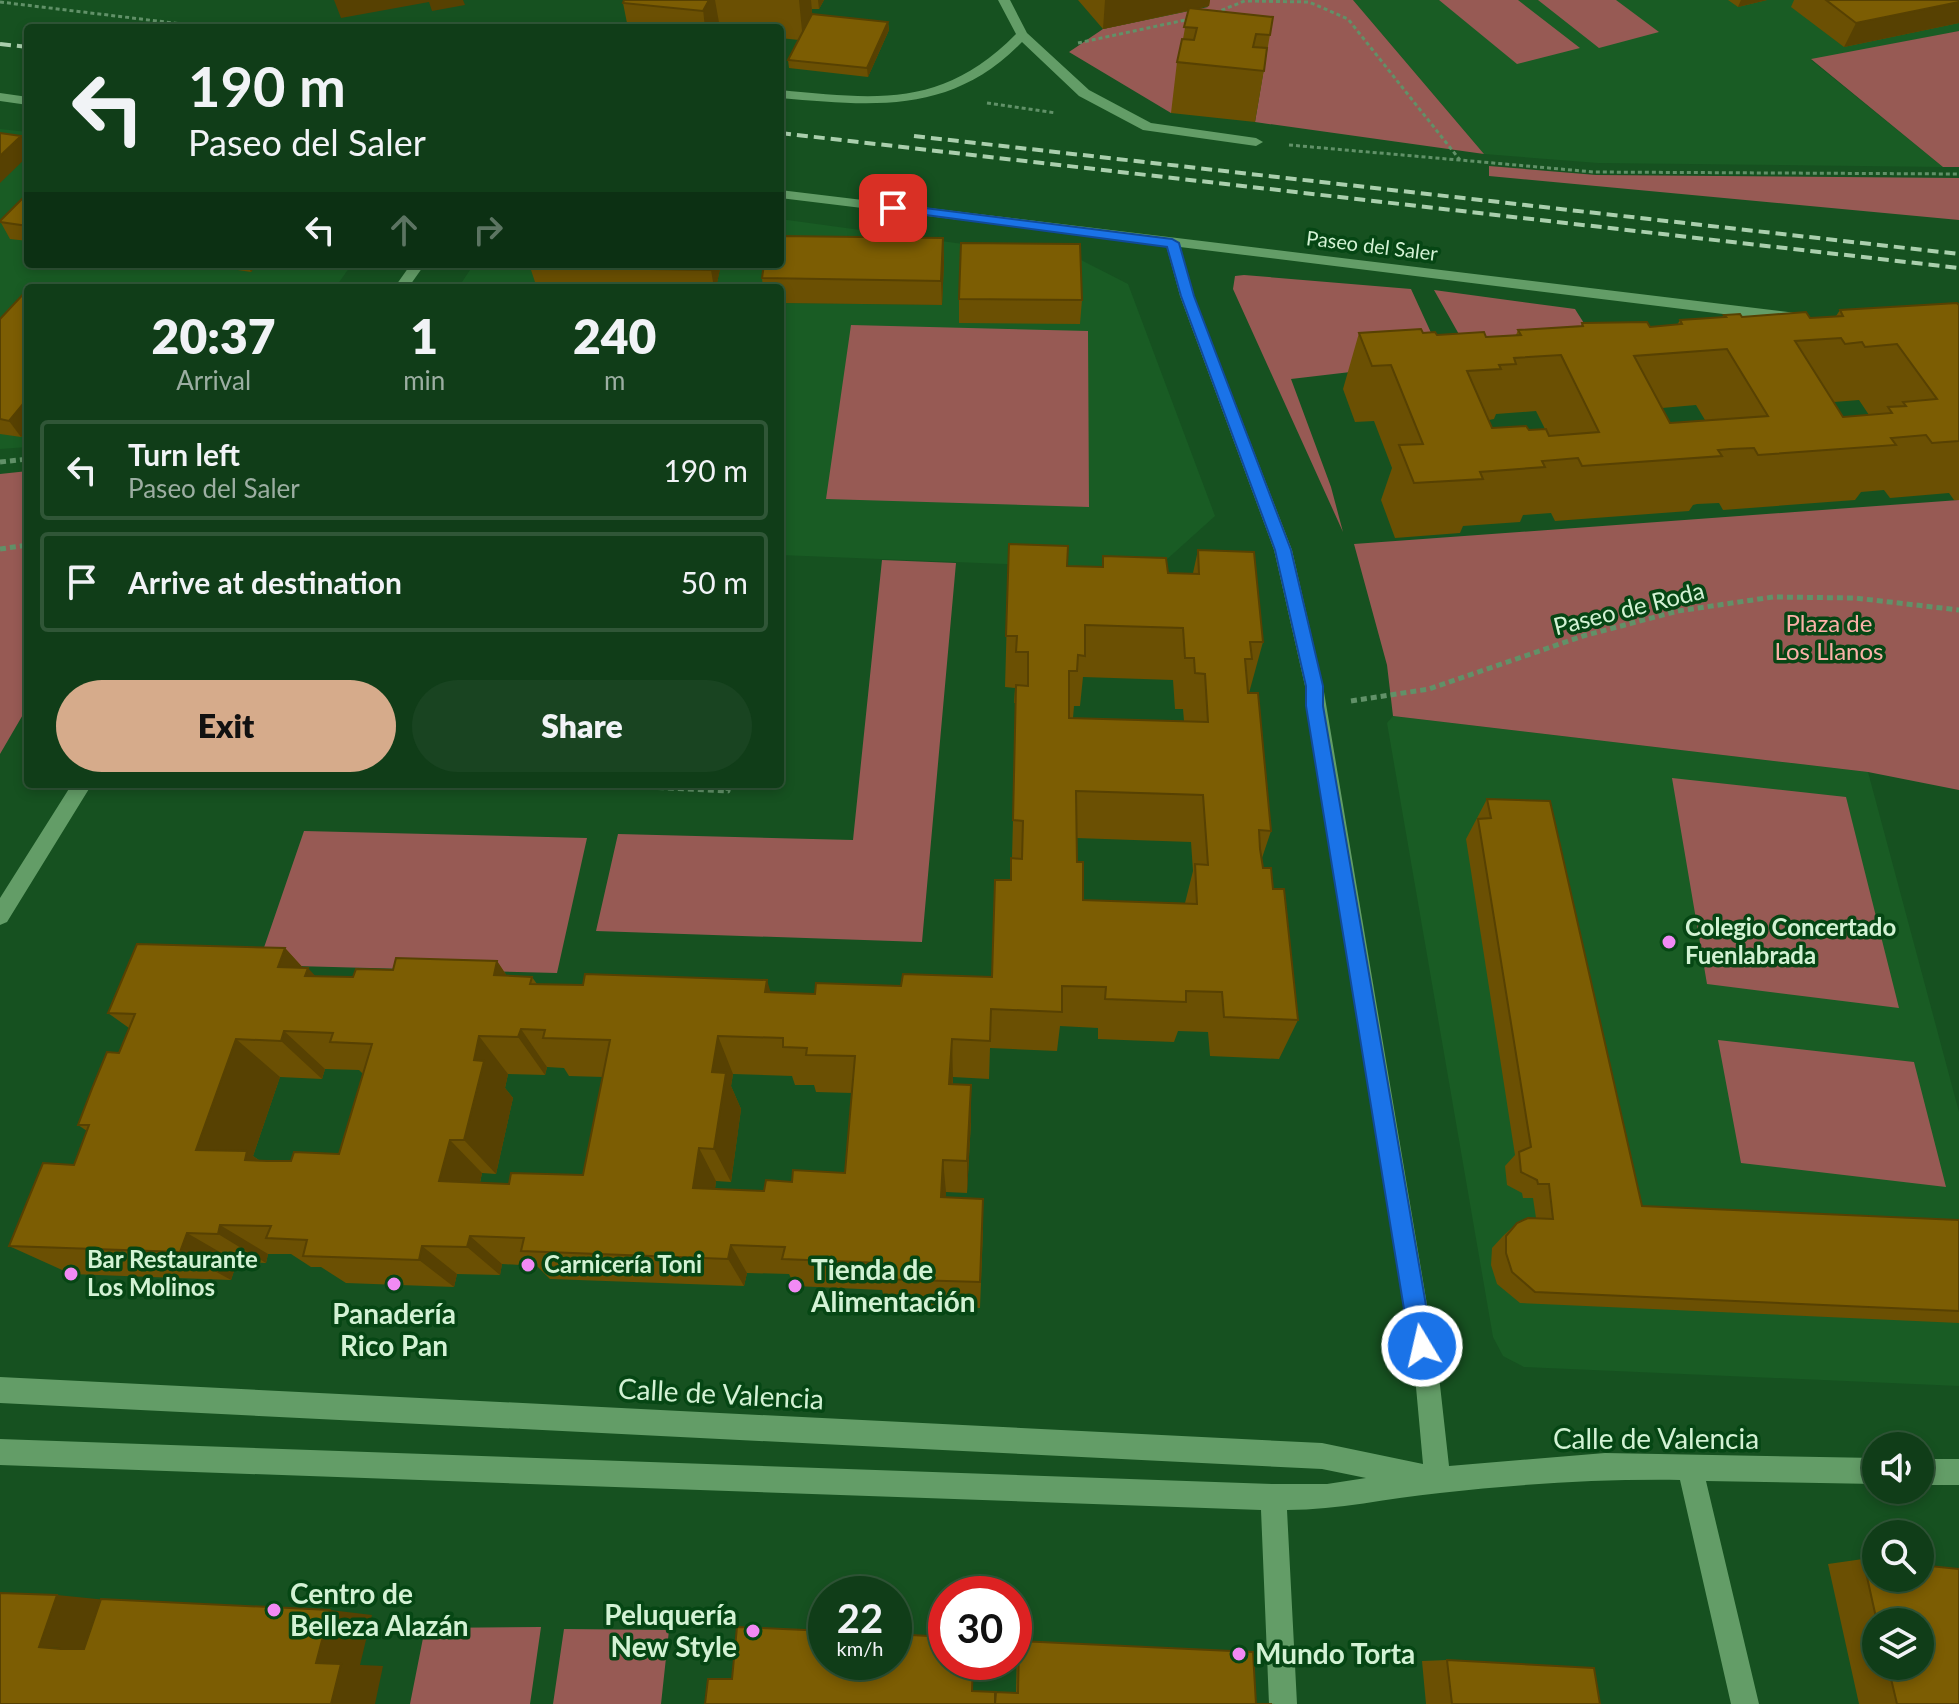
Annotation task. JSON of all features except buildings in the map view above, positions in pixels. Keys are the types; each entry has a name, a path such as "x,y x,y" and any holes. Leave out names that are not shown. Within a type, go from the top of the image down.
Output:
{"street":[{"path":"1004,0 1022,35 1084,93 1148,127 1256,142"},
{"path":"784,94 868,102 925,94 965,80 989,67 1022,35"},
{"path":"0,97 24,100"},
{"name":"Paseo del Saler","path":"784,194 1817,321"},
{"path":"1172,243 1187,296 1283,550 1314,686 1427,1376 1437,1480"},
{"path":"0,916 80,788"},
{"name":"Calle de Valencia","path":"0,1390 1322,1456 1437,1480"},
{"name":"Calle de Valencia","path":"0,1452 1273,1497 1327,1497 1437,1480 1605,1466 1862,1471"},
{"path":"1690,1469 1745,1704"},
{"path":"1934,1472 1959,1472"},
{"path":"1273,1497 1283,1704"}],"path":[{"path":"1205,16 1248,1 1309,2 1348,19 1460,160"},
{"path":"0,2 182,24"},
{"path":"1022,35 1071,44 1190,19"},
{"path":"925,94 1059,114"},
{"path":"1256,142 1594,172 1959,174"},
{"path":"0,462 24,459"},
{"path":"0,549 24,546"},
{"name":"Paseo de Roda","path":"1315,706 1429,689 1583,636 1678,611 1760,599 1855,598 1959,610"},
{"path":"700,788 728,791 728,788"}],"shaded area":[{"path":"1353,0 1956,0 1959,2 1959,31 1811,60 1943,167 1598,163 1484,154"},
{"path":"0,129 24,132 24,268 349,268 338,284 24,284 24,447 0,449"},
{"path":"784,220 1081,260 1128,284 1215,516 1155,570 784,555 784,303 941,305 944,263 784,261"},
{"path":"471,268 545,268 540,284 461,284"},
{"path":"720,268 771,268 769,284 717,284"},
{"name":"Colegio Concertado Fuenlabrada","path":"1393,716 1868,772 1959,1112 1959,1386 1524,1367 1503,1356 1493,1337 1387,723"}],"green space":[{"path":"1203,0 1353,0 1484,154 1255,122 1264,68 1171,113 1069,52 1103,29 1208,7"},
{"path":"1439,0 1518,0 1580,48 1517,64"},
{"path":"1538,0 1616,0 1659,32 1599,48"},
{"path":"1959,31 1959,167 1943,167 1811,59"},
{"path":"1489,166 1596,175 1959,178 1959,220 1489,176"},
{"path":"1235,276 1411,289 1444,361 1291,379 1331,487 1343,532 1233,289"},
{"path":"1434,290 1575,309 1599,347 1474,361"},
{"path":"851,325 1088,331 1089,507 826,499"},
{"path":"24,471 24,713 0,754 0,474"},
{"name":"Plaza de Los Llanos","path":"1959,500 1959,790 1868,772 1393,716 1387,665 1354,544"},
{"path":"882,560 956,563 922,942 596,931 618,834 853,840"},
{"path":"1672,778 1846,797 1899,1008 1707,984"},
{"path":"304,831 587,838 557,973 258,965"},
{"path":"1718,1040 1914,1062 1946,1187 1741,1163"},
{"path":"541,1627 530,1704 410,1704 425,1628"},
{"path":"564,1629 669,1630 661,1704 553,1704"}],"railway":[{"path":"0,44 24,47"},
{"path":"784,133 1959,268"},
{"path":"914,136 1959,254"}],"place":[{"name":"Colegio Concertado Fuenlabrada","path":"1669,942"},
{"name":"Carnicería Toni","path":"528,1265"},
{"name":"Bar Restaurante Los Molinos","path":"71,1274"},
{"name":"Panadería Rico Pan","path":"394,1284"},
{"name":"Tienda de Alimentación","path":"795,1286"},
{"name":"Centro de Belleza Alazán","path":"274,1610"},
{"name":"Peluquería New Style","path":"753,1631"},
{"name":"Mundo Torta","path":"1239,1654"}],"route":[{"path":"893,208 1172,243 1187,296 1283,550 1314,686 1422,1346"}]}
